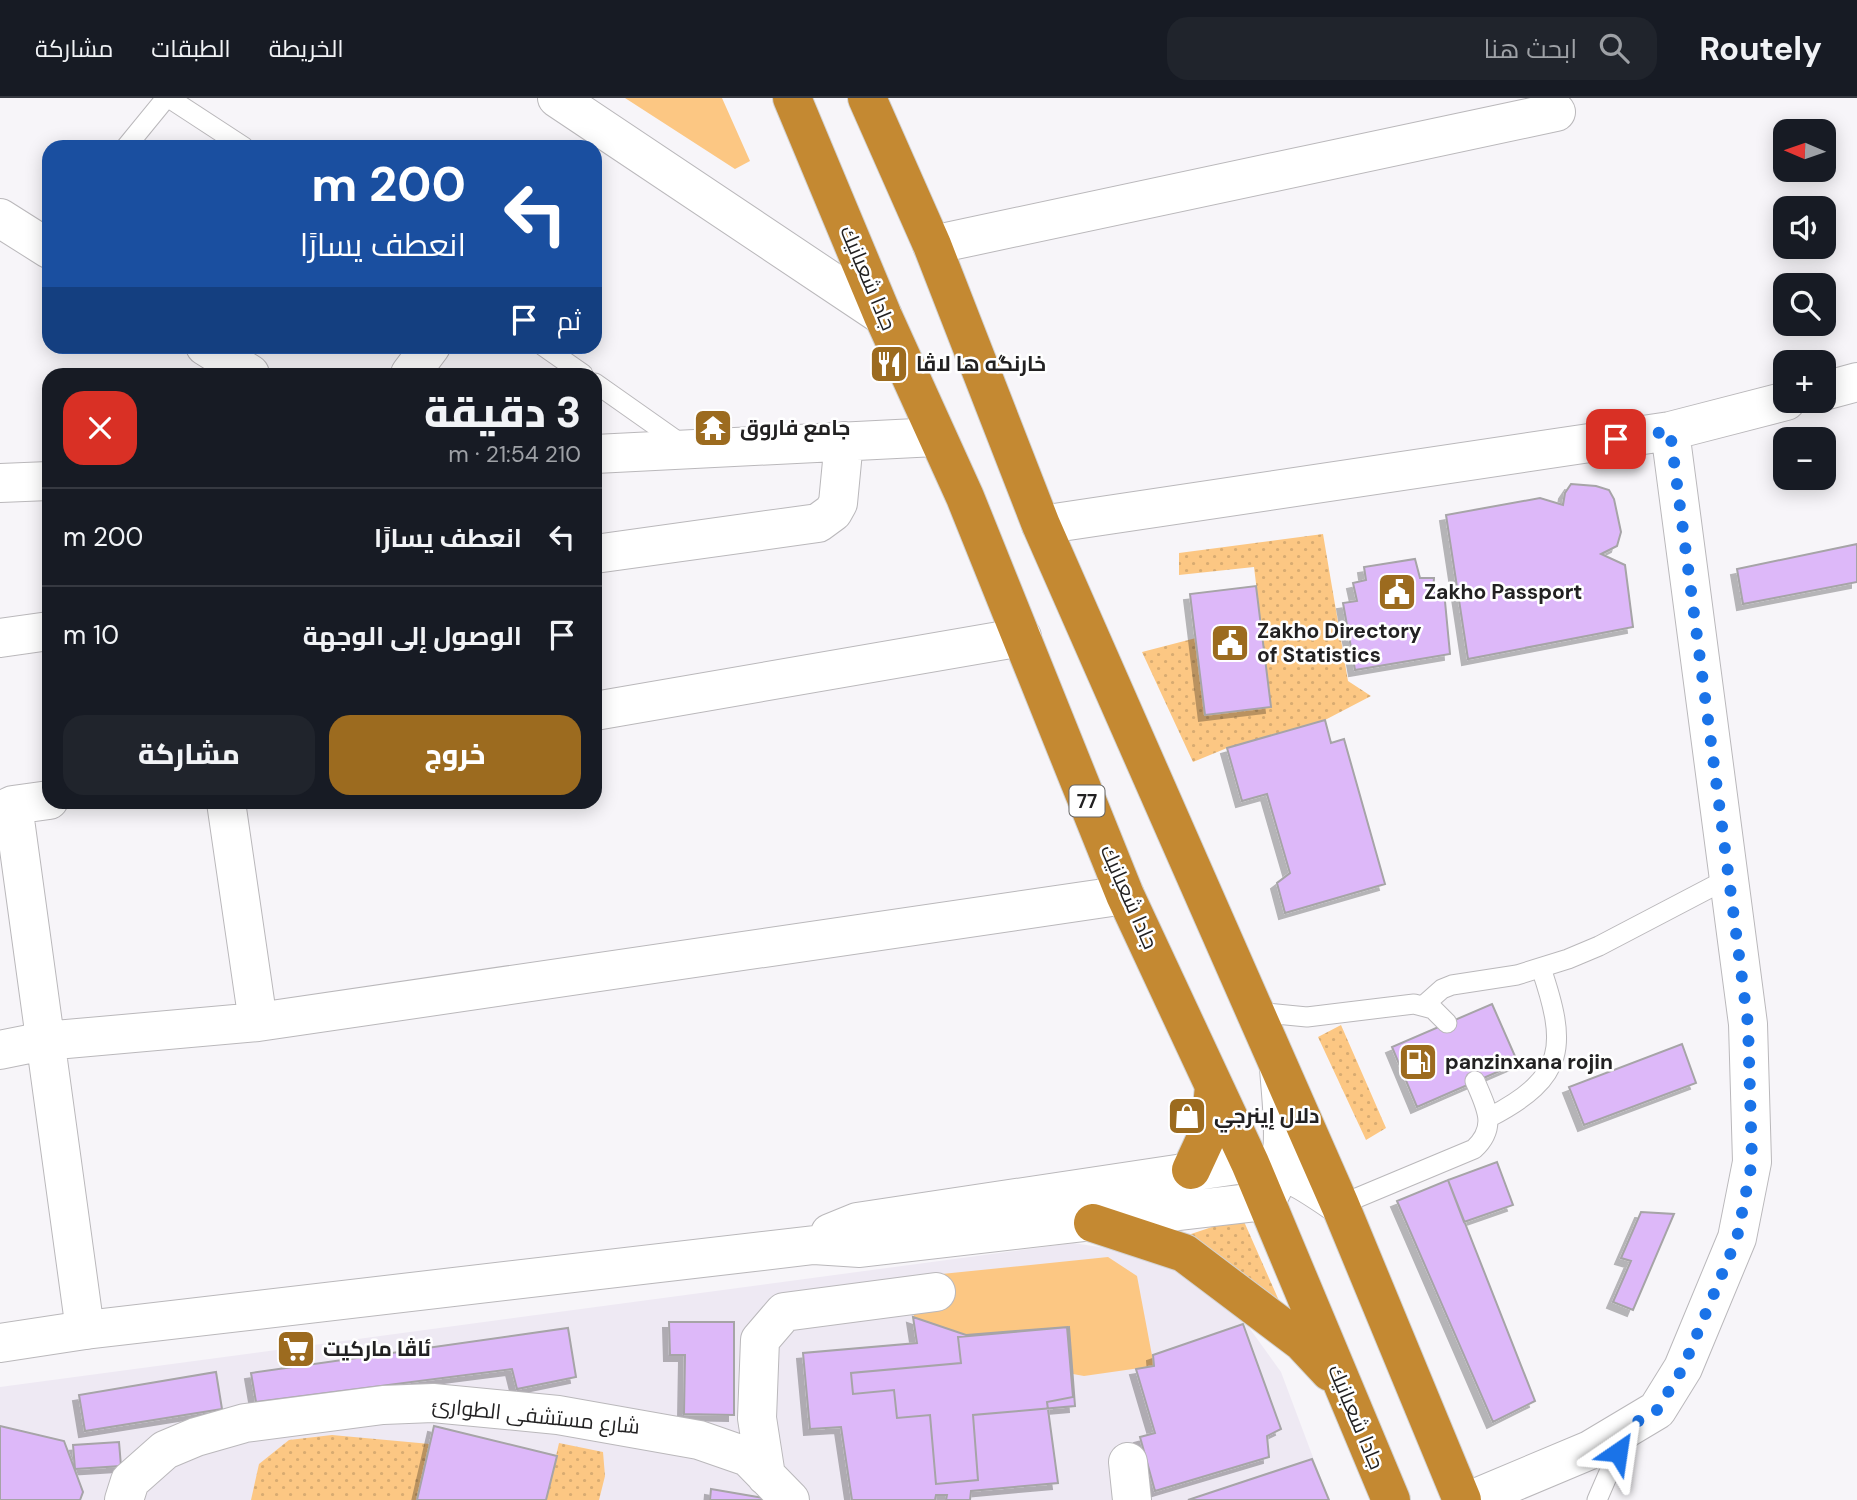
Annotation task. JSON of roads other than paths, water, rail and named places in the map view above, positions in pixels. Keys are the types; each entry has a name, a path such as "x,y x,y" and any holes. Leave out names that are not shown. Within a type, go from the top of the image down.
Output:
{"highway":[{"name":"جادا شعبانيك","path":"792,98 1021,637 1125,895 1214,1084 1265,1177 1344,1388 1391,1500"},
{"path":"867,98 932,245 1041,525 1340,1205 1462,1500"},
{"path":"1191,1170 1210,1129 1214,1084"},
{"path":"1093,1223 1184,1254 1249,1299 1302,1342 1344,1388"}],"street":[{"path":"557,98 590,136"},
{"path":"932,245 1556,112"},
{"path":"602,143 883,316"},
{"path":"0,218 42,242"},
{"path":"218,354 240,368"},
{"path":"1836,388 1857,382"},
{"path":"1041,525 1670,431 1773,404"},
{"path":"1471,1500 1590,1450 1657,1410 1683,1368 1737,1238 1752,1162 1748,1024 1670,431"},
{"path":"602,454 936,437"},
{"path":"602,553 818,523 833,512 838,503 844,441"},
{"path":"0,483 42,481"},
{"path":"0,638 42,632"},
{"path":"602,710 1021,637"},
{"path":"21,805 44,1041 85,1330"},
{"path":"227,809 258,1022"},
{"path":"0,1050 44,1041 258,1022 1125,895"},
{"path":"1265,1177 1279,1068"},
{"path":"814,1245 834,1230 857,1222 1191,1170 1303,1179 1340,1205"},
{"path":"0,1343 85,1330 814,1245 860,1248 1093,1223 1265,1177"},
{"path":"778,1488 757,1418 760,1340 784,1312 936,1292"},
{"name":"شارع مستشفى الطوارئ","path":"124,1500 130,1481 165,1450 196,1437 245,1423 383,1405 433,1403 558,1415 699,1440 748,1457 778,1488"},
{"path":"1128,1462 1132,1500"}],"lane":[{"path":"133,140 167,98 233,140"},
{"path":"554,354 574,368"},
{"path":"602,388 688,449"},
{"path":"1424,1006 1442,989 1452,985 1497,979 1541,968 1599,946 1727,879"},
{"path":"1490,1117 1531,1092 1546,1075 1555,1056 1558,1034 1556,1012 1541,968"},
{"path":"1256,1012 1307,1017 1414,1004 1433,1009 1447,1023"},
{"path":"1340,1205 1474,1149 1483,1141 1490,1117 1475,1082"},
{"path":"1597,1500 1628,1427"}],"place":[{"name":"خارنگه ها لاڤا","path":"889,364"},
{"name":"جامع فاروق","path":"713,428"},
{"name":"Zakho Passport","path":"1397,592"},
{"name":"Zakho Directory of Statistics","path":"1230,643"},
{"name":"panzinxana rojin","path":"1418,1062"},
{"name":"دلال إينرجي","path":"1187,1116"},
{"name":"ئاڤا ماركيت","path":"296,1349"}]}
